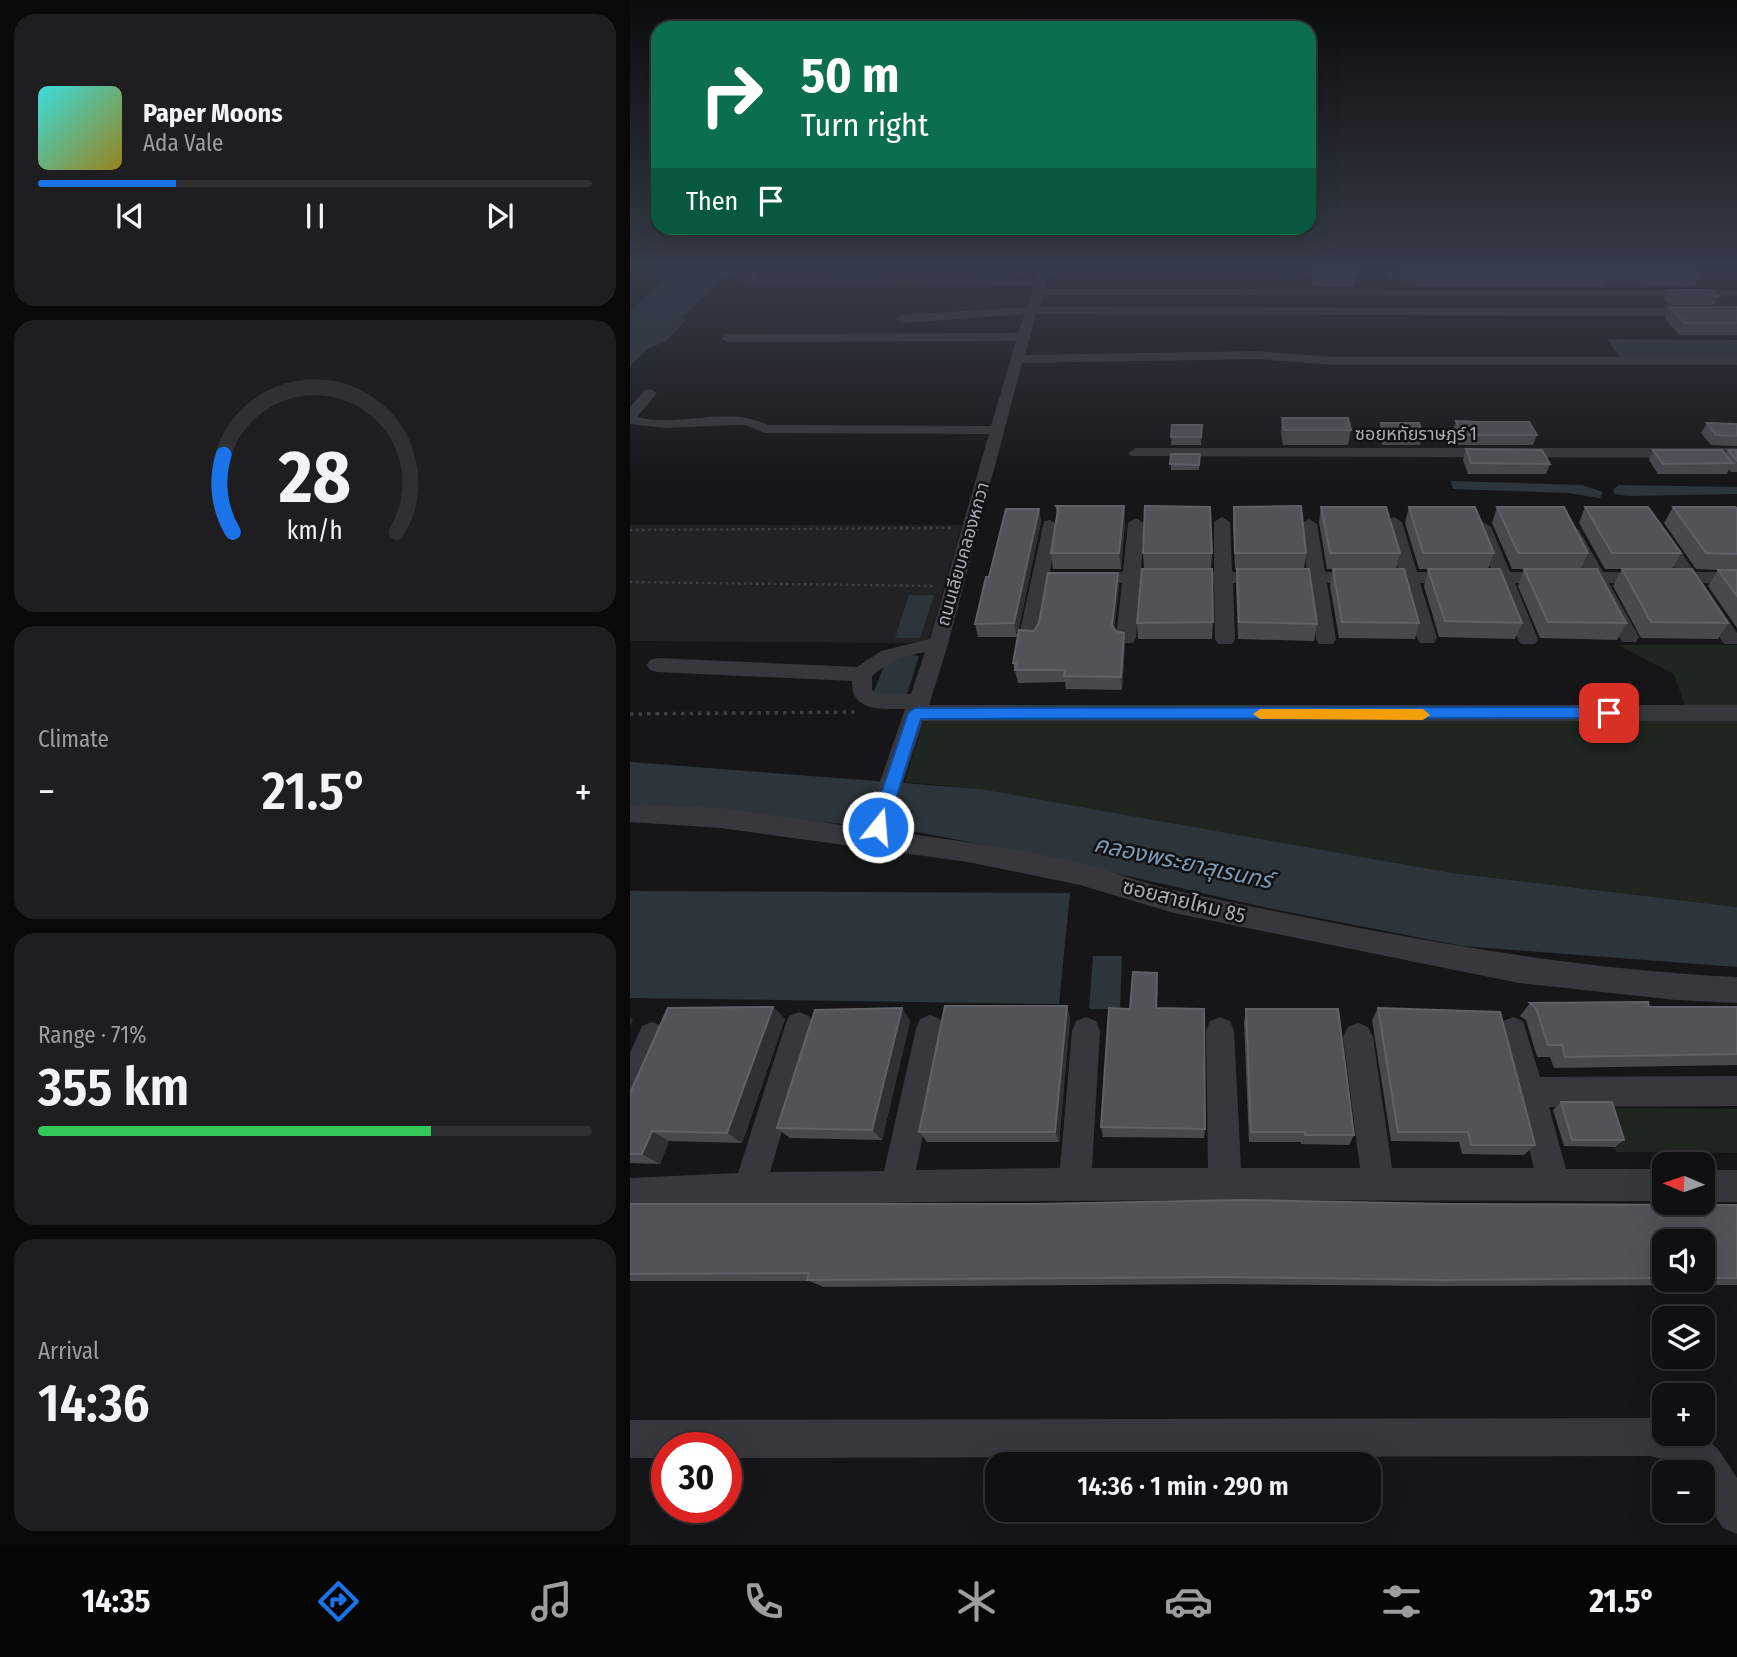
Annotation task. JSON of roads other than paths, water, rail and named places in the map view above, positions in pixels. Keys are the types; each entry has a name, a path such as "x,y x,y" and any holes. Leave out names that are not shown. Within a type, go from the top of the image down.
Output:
{"street":[{"name":"ถนนเลียบคลองหกวา","path":"876,832 938,644 1022,341"},
{"path":"1018,359 1258,355 1349,347"},
{"path":"1258,355 1333,361 1737,361"},
{"path":"650,393 630,418 634,422 748,422 765,429 999,430"},
{"name":"ซอยหทัยราษฎร์ 1","path":"1136,453 1737,453"},
{"path":"1222,522 1226,639"},
{"path":"1394,522 1427,638"},
{"path":"1126,638 1136,523"},
{"path":"1309,524 1326,639"},
{"path":"1482,524 1528,639"},
{"path":"1567,524 1629,637"},
{"path":"1653,524 1731,639"},
{"path":"1029,636 1050,525"},
{"path":"1041,577 1737,578"},
{"path":"938,644 901,649 874,662 862,674 862,694 877,701 918,708 1737,713"},
{"path":"657,664 862,674"},
{"name":"ซอยสายไหม 85","path":"630,813 876,832 1080,874 1174,902 1519,970 1676,987 1737,990"},
{"path":"749,1189 799,1026"},
{"path":"897,1186 930,1029"},
{"path":"1075,1184 1086,1031"},
{"path":"1220,1031 1224,1185"},
{"path":"1513,1031 1554,1184"},
{"path":"630,1088 652,1037"},
{"path":"1358,1037 1378,1184"},
{"path":"1530,1092 1737,1091"},
{"path":"630,1194 749,1189 1075,1184 1652,1185"},
{"path":"1715,1186 1737,1186"},
{"path":"630,1438 1650,1437 1681,1444 1704,1463 1737,1514"}],"water":[{"path":"630,341 666,341 648,349 630,366"},
{"path":"1609,341 1737,341 1737,358 1620,357"},
{"path":"1451,481 1582,485 1603,492 1600,498 1568,493 1453,489"},
{"path":"1619,485 1737,487 1737,494 1614,494 1613,490"},
{"path":"909,595 934,595 920,638 895,638"},
{"path":"908,655 919,656 907,694 873,694 886,661"},
{"name":"คลองพระยาสุเรนทร์","path":"630,762 981,789 1452,873 1737,907 1737,967 1462,946 1268,908 1031,854 907,830 630,804"},
{"path":"630,891 1070,893 1059,1004 630,998"},
{"path":"1093,956 1122,956 1120,1009 1089,1009"}]}
